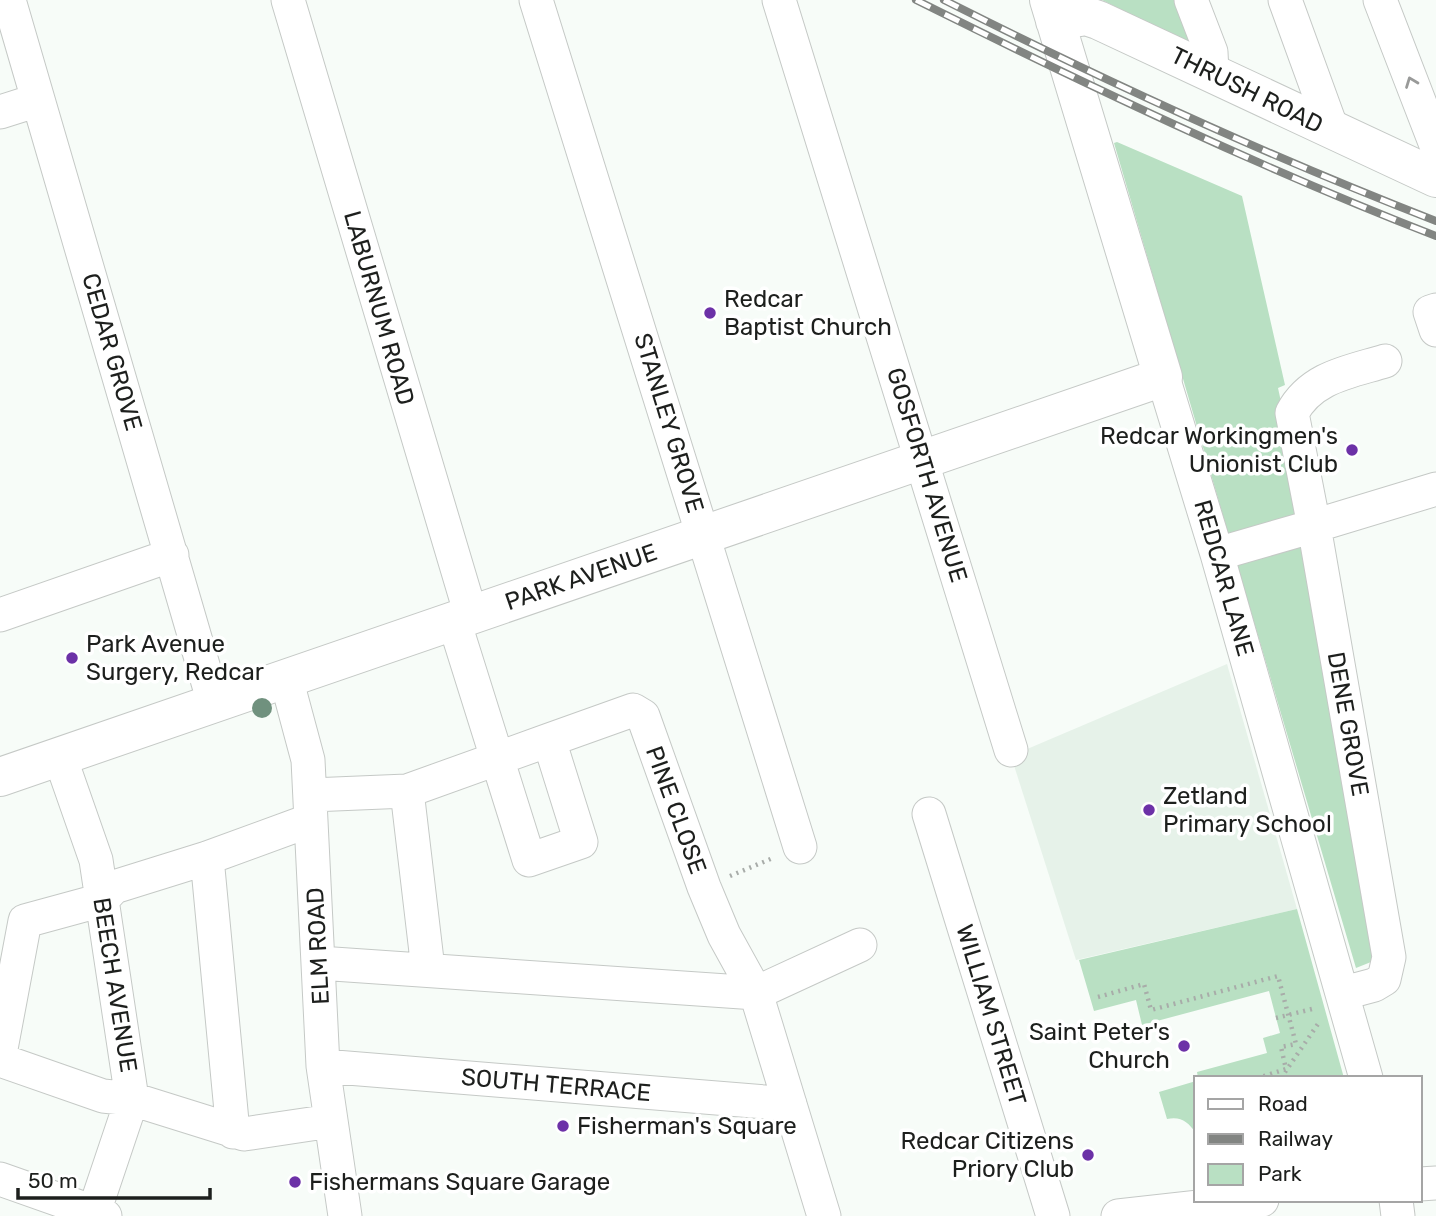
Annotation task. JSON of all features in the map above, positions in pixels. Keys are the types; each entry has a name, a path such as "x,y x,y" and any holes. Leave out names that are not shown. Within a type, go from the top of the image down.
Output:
{"main road":[{"name":"THRUSH ROAD","path":"1052,10 1086,16 1212,62 1333,132 1433,149"},
{"name":"REDCAR LANE","path":"1052,10 1163,377"},
{"name":"PARK AVENUE","path":"0,777 1163,377"}],"street":[{"name":"CEDAR GROVE","path":"9,0 214,704"},
{"name":"LABURNUM ROAD","path":"288,0 528,860 581,842 549,740"},
{"name":"STANLEY GROVE","path":"536,0 800,847"},
{"name":"GOSFORTH AVENUE","path":"779,0 1011,750"},
{"path":"1191,0 1212,62"},
{"path":"1285,0 1333,132"},
{"path":"1380,0 1433,149"},
{"path":"0,112 38,100"},
{"path":"1436,310 1430,312 1436,330"},
{"path":"1314,526 1292,413 1299,400 1321,381 1385,361"},
{"name":"REDCAR LANE","path":"1163,377 1217,554 1341,999 1365,1076"},
{"path":"1217,554 1436,489"},
{"name":"DENE GROVE","path":"1314,526 1389,957 1384,979 1341,999"},
{"path":"0,615 172,555"},
{"name":"ELM ROAD","path":"286,678 308,760 323,1066 345,1216"},
{"name":"PINE CLOSE","path":"549,740 633,710 643,716 704,887 724,935 756,993 824,1216"},
{"path":"0,1054 25,921 102,900 114,887 207,858 311,808 407,791 549,740"},
{"name":"BEECH AVENUE","path":"60,757 96,860 132,1099 99,1214"},
{"path":"407,791 428,969"},
{"name":"WILLIAM STREET","path":"929,814 1053,1216"},
{"path":"207,858 233,1132"},
{"path":"319,963 756,993 860,945"},
{"path":"0,1060 103,1096 132,1099 233,1132 244,1134 331,1121"},
{"name":"SOUTH TERRACE","path":"323,1066 790,1104"},
{"path":"0,1179 99,1214"},
{"path":"1118,1216 1244,1202"}],"path":[{"path":"704,887 800,847"},
{"path":"1098,997 1144,984 1151,1010 1278,976 1296,1044 1281,1047 1286,1069"},
{"path":"1276,1018 1341,999"},
{"path":"1276,1076 1286,1069 1341,999"},
{"path":"1276,1076 1286,1069"}],"shaded area":[{"name":"Zetland Primary School","path":"1227,664 1297,909 1076,960 1011,756"}],"green space":[{"path":"1102,0 1183,0 1195,47"},
{"path":"1114,143 1242,196 1285,385 1278,388 1305,512 1229,536"},
{"path":"1301,538 1376,960 1356,968 1236,561"},
{"path":"1297,909 1343,1076 1198,1076 1197,1072 1267,1053 1263,1038 1280,1033 1269,991 1142,1025 1136,1000 1094,1011 1079,960"},
{"path":"1194,1082 1194,1131 1184,1121 1167,1119 1159,1092"}],"railway":[{"path":"916,0 1173,124 1436,236"},
{"path":"944,0 1187,117 1436,221"}],"place":[{"name":"Redcar Baptist Church","path":"710,313"},
{"name":"Redcar Workingmen's Unionist Club","path":"1352,450"},
{"name":"Park Avenue Surgery, Redcar","path":"72,658"},
{"name":"Zetland Primary School","path":"1149,810"},
{"name":"Saint Peter's Church","path":"1184,1046"},
{"name":"Fisherman's Square","path":"563,1126"},
{"name":"Redcar Citizens Priory Club","path":"1088,1155"},
{"name":"Fishermans Square Garage","path":"295,1182"}]}
